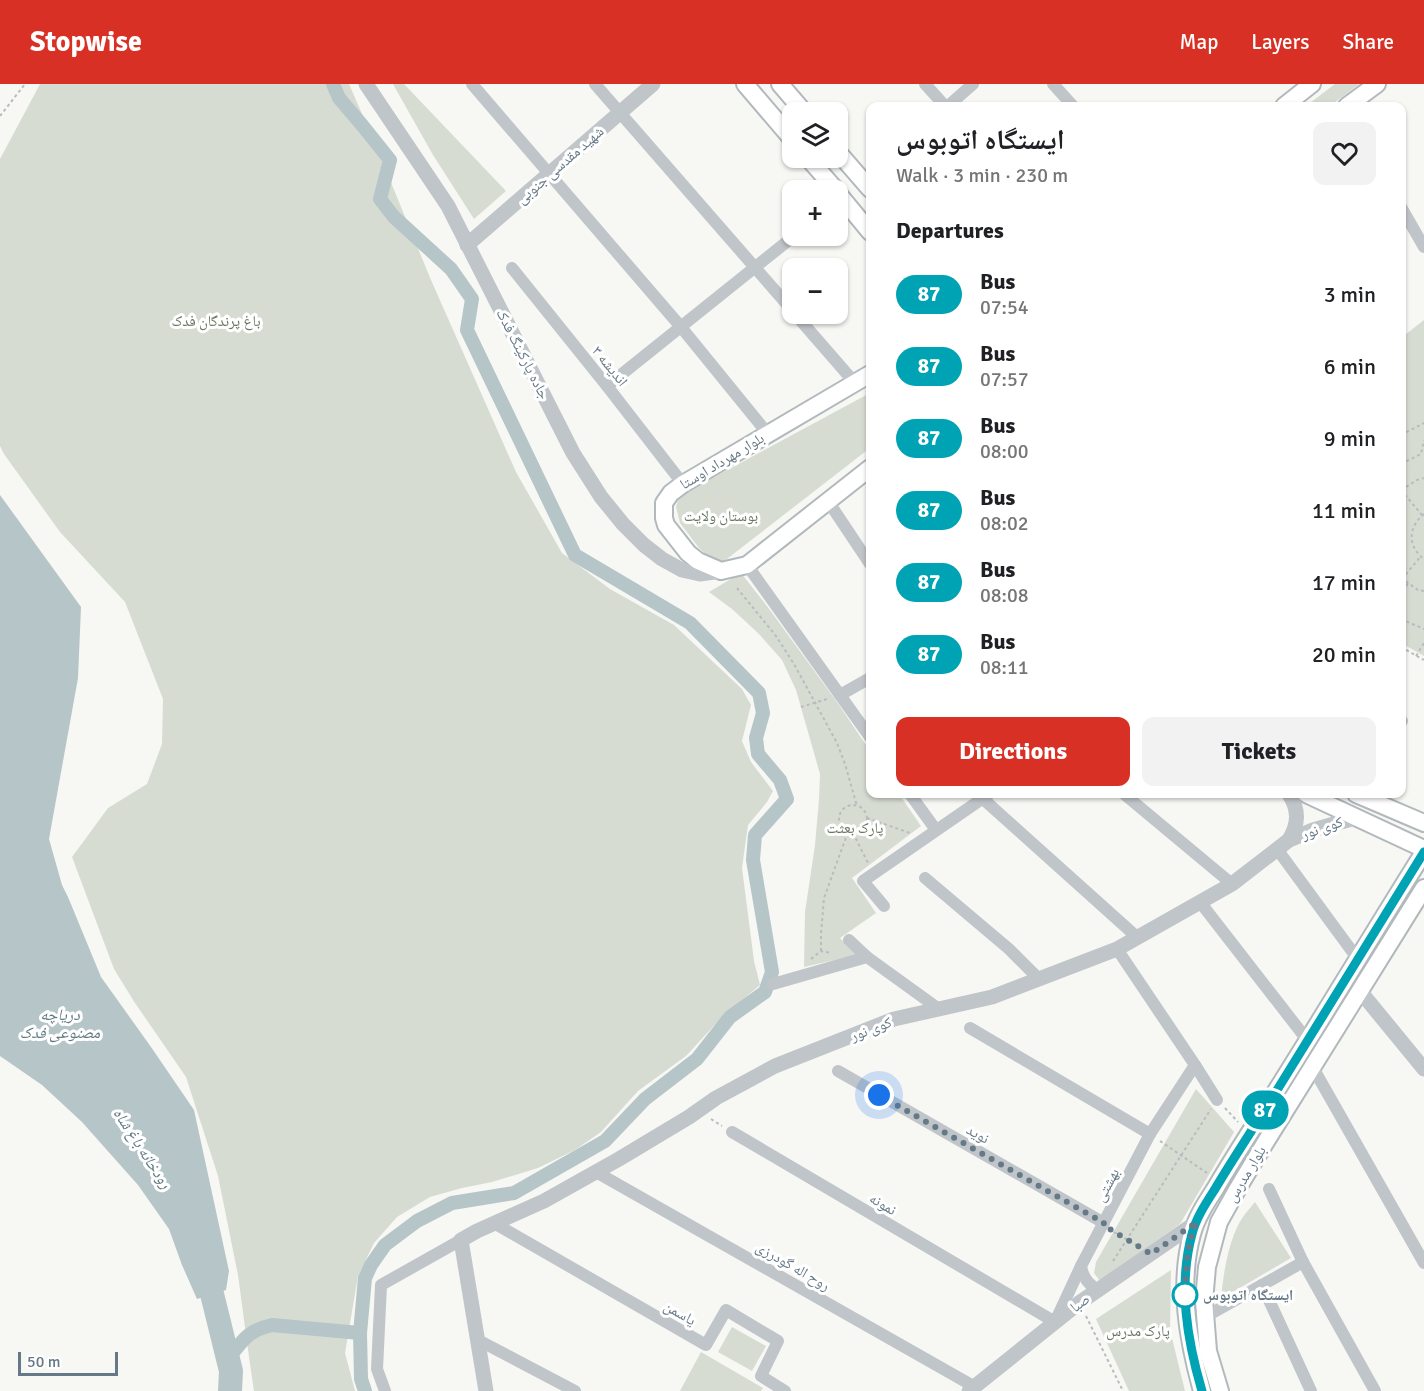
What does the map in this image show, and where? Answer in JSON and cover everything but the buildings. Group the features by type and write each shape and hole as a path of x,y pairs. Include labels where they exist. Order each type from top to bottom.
{"main road":[{"path":"745,84 782,127"},
{"path":"780,84 795,102"},
{"path":"1289,102 1312,84"},
{"path":"1352,102 1377,84"},
{"path":"848,162 866,181"},
{"path":"816,168 826,180"},
{"path":"848,207 866,227"},
{"name":"بلوار مهرداد اوستا","path":"721,571 698,561 680,544 666,525 664,502 682,484 866,376"},
{"path":"721,571 747,565 866,471"},
{"path":"1314,798 1424,850"},
{"path":"1365,798 1424,823"},
{"name":"بلوار مدرس","path":"1202,1391 1187,1328 1185,1299 1189,1245 1193,1230 1220,1181 1424,850"},
{"name":"بلوار مدرس","path":"1220,1391 1208,1351 1204,1286 1219,1222 1312,1066 1421,901"},
{"path":"1249,1134 1265,1143"}],"street":[{"name":"جاده پارکینگ فدک","path":"366,84 448,206 573,453 601,497 644,546 662,559 682,570 700,574 721,571"},
{"path":"472,84 681,327 768,434"},
{"path":"595,84 782,299"},
{"name":"شهید مقدسی جنوبی","path":"467,245 653,84"},
{"path":"925,84 942,102"},
{"path":"951,102 973,84"},
{"path":"1053,84 1069,102"},
{"path":"1406,216 1424,247"},
{"path":"607,386 782,245"},
{"name":"اندیشه ۳","path":"512,268 682,484"},
{"path":"803,324 855,383"},
{"path":"828,501 866,558"},
{"path":"747,565 866,731"},
{"path":"840,695 866,680"},
{"path":"913,798 936,830"},
{"path":"884,906 868,877 983,798"},
{"path":"988,798 1138,938"},
{"path":"1129,798 1232,884"},
{"name":"کوی نور","path":"461,1240 544,1201 596,1172 716,1098 775,1066 894,1019 992,997 1117,949 1138,938 1232,884 1283,844 1295,830 1298,818 1291,798"},
{"name":"کوی نور","path":"1283,844 1313,830 1355,818"},
{"path":"1283,844 1358,958"},
{"path":"925,878 1009,949 1039,979"},
{"path":"1200,903 1308,1041"},
{"path":"849,940 867,957 939,1009"},
{"path":"1117,949 1217,1100"},
{"path":"773,984 867,957"},
{"path":"1360,991 1424,1069"},
{"path":"970,1028 1150,1134"},
{"name":"بهشتی","path":"1054,1322 1150,1134 1194,1065"},
{"path":"1312,1066 1424,1263"},
{"name":"نوید","path":"838,1071 1103,1224"},
{"name":"نمونه","path":"732,1132 1054,1322"},
{"name":"روح اله گودرزی","path":"596,1172 972,1389"},
{"path":"1269,1189 1303,1262 1375,1391"},
{"name":"صبا","path":"972,1389 1079,1303 1197,1222"},
{"name":"یاسمن","path":"494,1223 706,1345 726,1310 778,1341 761,1376 784,1391"},
{"path":"385,1391 377,1369 381,1286 461,1240 486,1391"},
{"path":"1205,1317 1303,1262"},
{"path":"1081,1266 1083,1275 1089,1284 1097,1290"},
{"path":"1262,1285 1311,1391"},
{"path":"478,1340 575,1391"}],"path":[{"path":"0,116 25,84"},
{"path":"1406,432 1424,423"},
{"path":"1406,462 1423,455 1424,440"},
{"path":"1406,487 1424,478"},
{"path":"1406,496 1423,515 1416,520 1411,538 1413,547 1424,559"},
{"path":"1406,573 1420,556"},
{"path":"1406,587 1408,583 1424,591"},
{"path":"737,588 776,636 794,664 837,743 857,806"},
{"path":"1406,622 1424,629"},
{"path":"1416,656 1424,643"},
{"path":"1406,650 1424,660"},
{"path":"801,707 840,695"},
{"path":"857,806 866,813 865,827 852,833 848,832 841,827 840,814 845,807 857,806"},
{"path":"867,818 925,838"},
{"path":"821,951 824,898 848,832"},
{"path":"852,833 868,877"},
{"path":"1111,1281 1110,1267 1217,1100 1249,1134"},
{"path":"697,1111 732,1132"},
{"path":"1150,1134 1220,1181"},
{"path":"1103,1224 1151,1254"},
{"path":"1079,1303 1123,1391"}],"green space":[{"name":"باغ پرندگان فدک","path":"40,84 349,84 431,280 516,472 562,553 610,589 674,625 742,689 751,705 742,741 751,762 773,791 748,825 742,868 754,961 760,985 722,1017 686,1056 638,1091 601,1132 575,1150 538,1168 430,1197 397,1217 374,1243 358,1276 345,1353 355,1391 254,1391 238,1275 218,1176 186,1077 114,969 72,857 108,808 147,784 162,744 163,699 125,602 60,532 0,446 0,159"},
{"path":"393,84 404,84 506,191 474,219 433,155"},
{"path":"1335,84 1359,84 1335,102 1311,102"},
{"path":"1424,320 1424,656 1406,646 1406,334"},
{"name":"بوستان ولایت","path":"866,395 866,451 723,562 709,557 699,548 680,523 676,507 679,496"},
{"name":"پارک بعثت","path":"741,573 837,702 866,745 866,798 902,798 921,826 852,878 876,913 840,938 857,955 804,967 805,912 815,845 820,774 796,690 782,660 759,634 709,592"},
{"path":"1196,1089 1234,1132 1180,1224 1100,1281 1094,1273 1096,1262"},
{"path":"1255,1202 1291,1258 1221,1299 1230,1245 1238,1225"},
{"name":"پارک مدرس","path":"1171,1270 1170,1330 1185,1391 1129,1391 1096,1319"},
{"path":"732,1327 766,1346 752,1371 718,1352"},
{"path":"701,1352 763,1388 761,1391 680,1391"}],"water":[{"name":"دریاچه مصنوعی فدک","path":"0,495 81,607 78,678 49,839 62,885 101,977 194,1110 229,1271 226,1290 197,1299 169,1229 138,1185 82,1122 42,1085 0,1056"}],"waterway":[{"path":"333,84 339,98 390,160 380,199 394,217 451,269 472,299 467,330 575,555 690,623 759,693 763,713 756,738 758,754 780,780 787,799 755,835 753,860 772,972 765,992 730,1017 697,1059 645,1099 605,1141 514,1193 452,1203 417,1221 385,1245 365,1278 360,1333 361,1379 365,1391"},
{"name":"رودخانه باغ شاه","path":"202,1265 212,1294 231,1371 230,1391"},
{"path":"228,1359 251,1333 272,1325 360,1333"}],"bus line":[{"name":"87","path":"1202,1391 1189,1341 1185,1299 1189,1245 1193,1230 1223,1176 1424,852"}],"place":[{"name":"ایستگاه اتوبوس","path":"1185,1295"}],"route":[{"path":"879,1095 1104,1223 1103,1225 1151,1254 1197,1222 1189,1245 1185,1299 1185,1295"}]}
